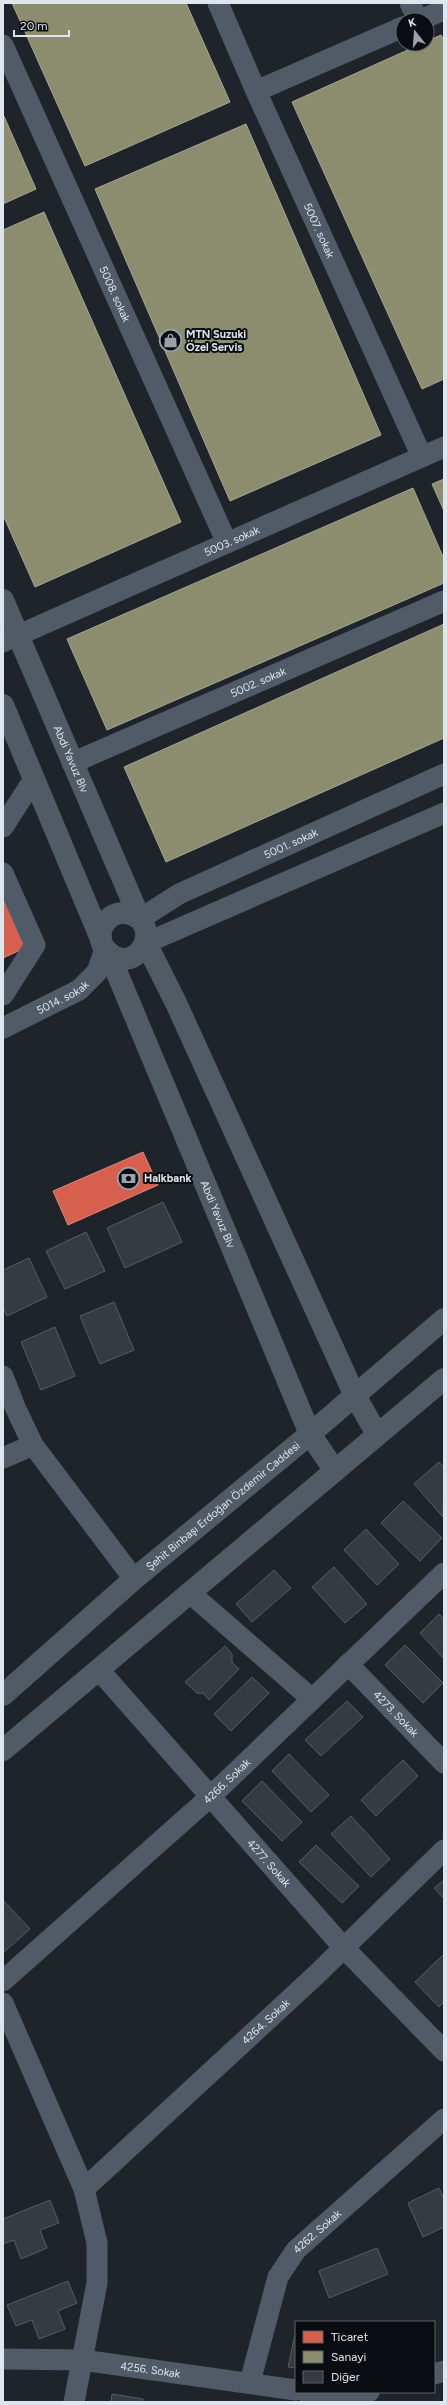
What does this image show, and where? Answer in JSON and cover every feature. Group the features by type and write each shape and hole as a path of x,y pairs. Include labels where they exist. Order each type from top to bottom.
{"main road":[{"name":"Abdi Yavuz Blv","path":"3,600 11,638 72,763 140,919 146,927 146,943 176,1003 354,1394 377,1434"},
{"name":"Abdi Yavuz Blv","path":"3,705 310,1434 335,1471"},
{"path":"140,919 129,912 116,913 106,920 102,926 105,947 121,958 127,958 139,953 146,943"},
{"name":"Şehit Binbaşı Erdoğan Özdemir Caddesi","path":"3,1696 134,1579 310,1434 354,1394 444,1319"},
{"path":"3,1750 444,1379"}],"street":[{"name":"5007. sokak","path":"218,3 256,91 422,457"},
{"path":"410,3 415,12"},
{"path":"256,91 395,30"},
{"name":"5008. sokak","path":"3,45 227,543"},
{"name":"5003. sokak","path":"11,638 444,447"},
{"name":"5002. sokak","path":"72,763 444,601"},
{"name":"5001. sokak","path":"140,919 179,894 444,774"},
{"path":"3,827 34,779"},
{"path":"146,943 444,814"},
{"path":"3,873 35,945 3,995"},
{"name":"5014. sokak","path":"3,1028 79,990 97,972 105,947"},
{"path":"3,1376 9,1409 33,1445 134,1579"},
{"path":"3,1458 33,1445"},
{"name":"4266. Sokak","path":"3,1981 210,1797 444,1573"},
{"path":"190,1593 312,1699"},
{"name":"4273. Sokak","path":"348,1664 444,1763"},
{"name":"4277. Sokak","path":"99,1670 344,1948 444,2051"},
{"name":"4264. Sokak","path":"84,2189 344,1948 444,1850"},
{"path":"3,2003 84,2189 97,2243 97,2283 74,2402"},
{"name":"4262. Sokak","path":"250,2382 278,2277 296,2250 444,2119"},
{"name":"4256. Sokak","path":"3,2359 82,2360 250,2382 295,2390"},
{"path":"311,2393 346,2400 366,2393"}],"building: Ticaret":[{"path":"3,898 25,948 3,958"},
{"path":"143,1152 158,1185 68,1225 53,1191"}],"building: Sanayi":[{"path":"12,3 186,3 230,102 85,166"},
{"path":"441,35 444,40 444,379 422,389 292,102 403,52 435,52 435,38"},
{"path":"3,114 36,189 3,204"},
{"path":"246,124 381,435 230,501 95,189"},
{"path":"44,212 181,522 35,587 3,515 3,230"},
{"path":"444,479 444,511 432,484"},
{"path":"413,488 444,559 444,583 107,730 67,639"},
{"path":"444,624 444,738 166,862 124,767"}],"building: Diğer":[{"path":"163,1202 182,1242 125,1268 107,1228"},
{"path":"86,1232 105,1271 65,1289 46,1251"},
{"path":"29,1258 47,1297 7,1316 3,1307 3,1270"},
{"path":"114,1302 134,1350 100,1364 80,1316"},
{"path":"55,1327 75,1376 41,1390 21,1342"},
{"path":"439,1462 444,1468 443,1517 414,1484"},
{"path":"403,1501 442,1538 420,1561 381,1523"},
{"path":"366,1529 399,1564 377,1585 344,1550"},
{"path":"334,1567 367,1604 345,1623 312,1587"},
{"path":"274,1570 291,1588 252,1622 236,1604"},
{"path":"439,1614 444,1619 444,1659 420,1633"},
{"path":"405,1645 443,1683 423,1703 385,1665"},
{"path":"225,1646 232,1654 232,1662 239,1669 209,1700 203,1693 197,1693 185,1682"},
{"path":"252,1677 269,1693 231,1731 214,1714"},
{"path":"347,1701 363,1717 321,1756 305,1740"},
{"path":"289,1754 329,1795 311,1812 272,1771"},
{"path":"403,1760 418,1776 376,1816 361,1800"},
{"path":"262,1781 302,1822 282,1841 242,1801"},
{"path":"351,1816 390,1859 371,1877 331,1834"},
{"path":"316,1845 359,1886 342,1903 299,1862"},
{"path":"444,1880 444,1899 434,1888"},
{"path":"3,1900 30,1929 3,1953"},
{"path":"444,1954 444,2002 439,2007 415,1982"},
{"path":"439,2188 444,2199 444,2227 423,2237 408,2203"},
{"path":"50,2200 59,2223 40,2230 47,2248 21,2259 14,2240 3,2244 3,2219"},
{"path":"377,2248 388,2274 329,2298 319,2271"},
{"path":"68,2281 77,2303 58,2311 65,2329 39,2339 32,2320 16,2326 7,2305"},
{"path":"295,2335 295,2368 288,2367"},
{"path":"112,2394 143,2399 143,2402 111,2402"}],"place":[{"name":"MTN Suzuki Özel Servis","path":"170,340"},
{"name":"Halkbank","path":"128,1178"}]}
